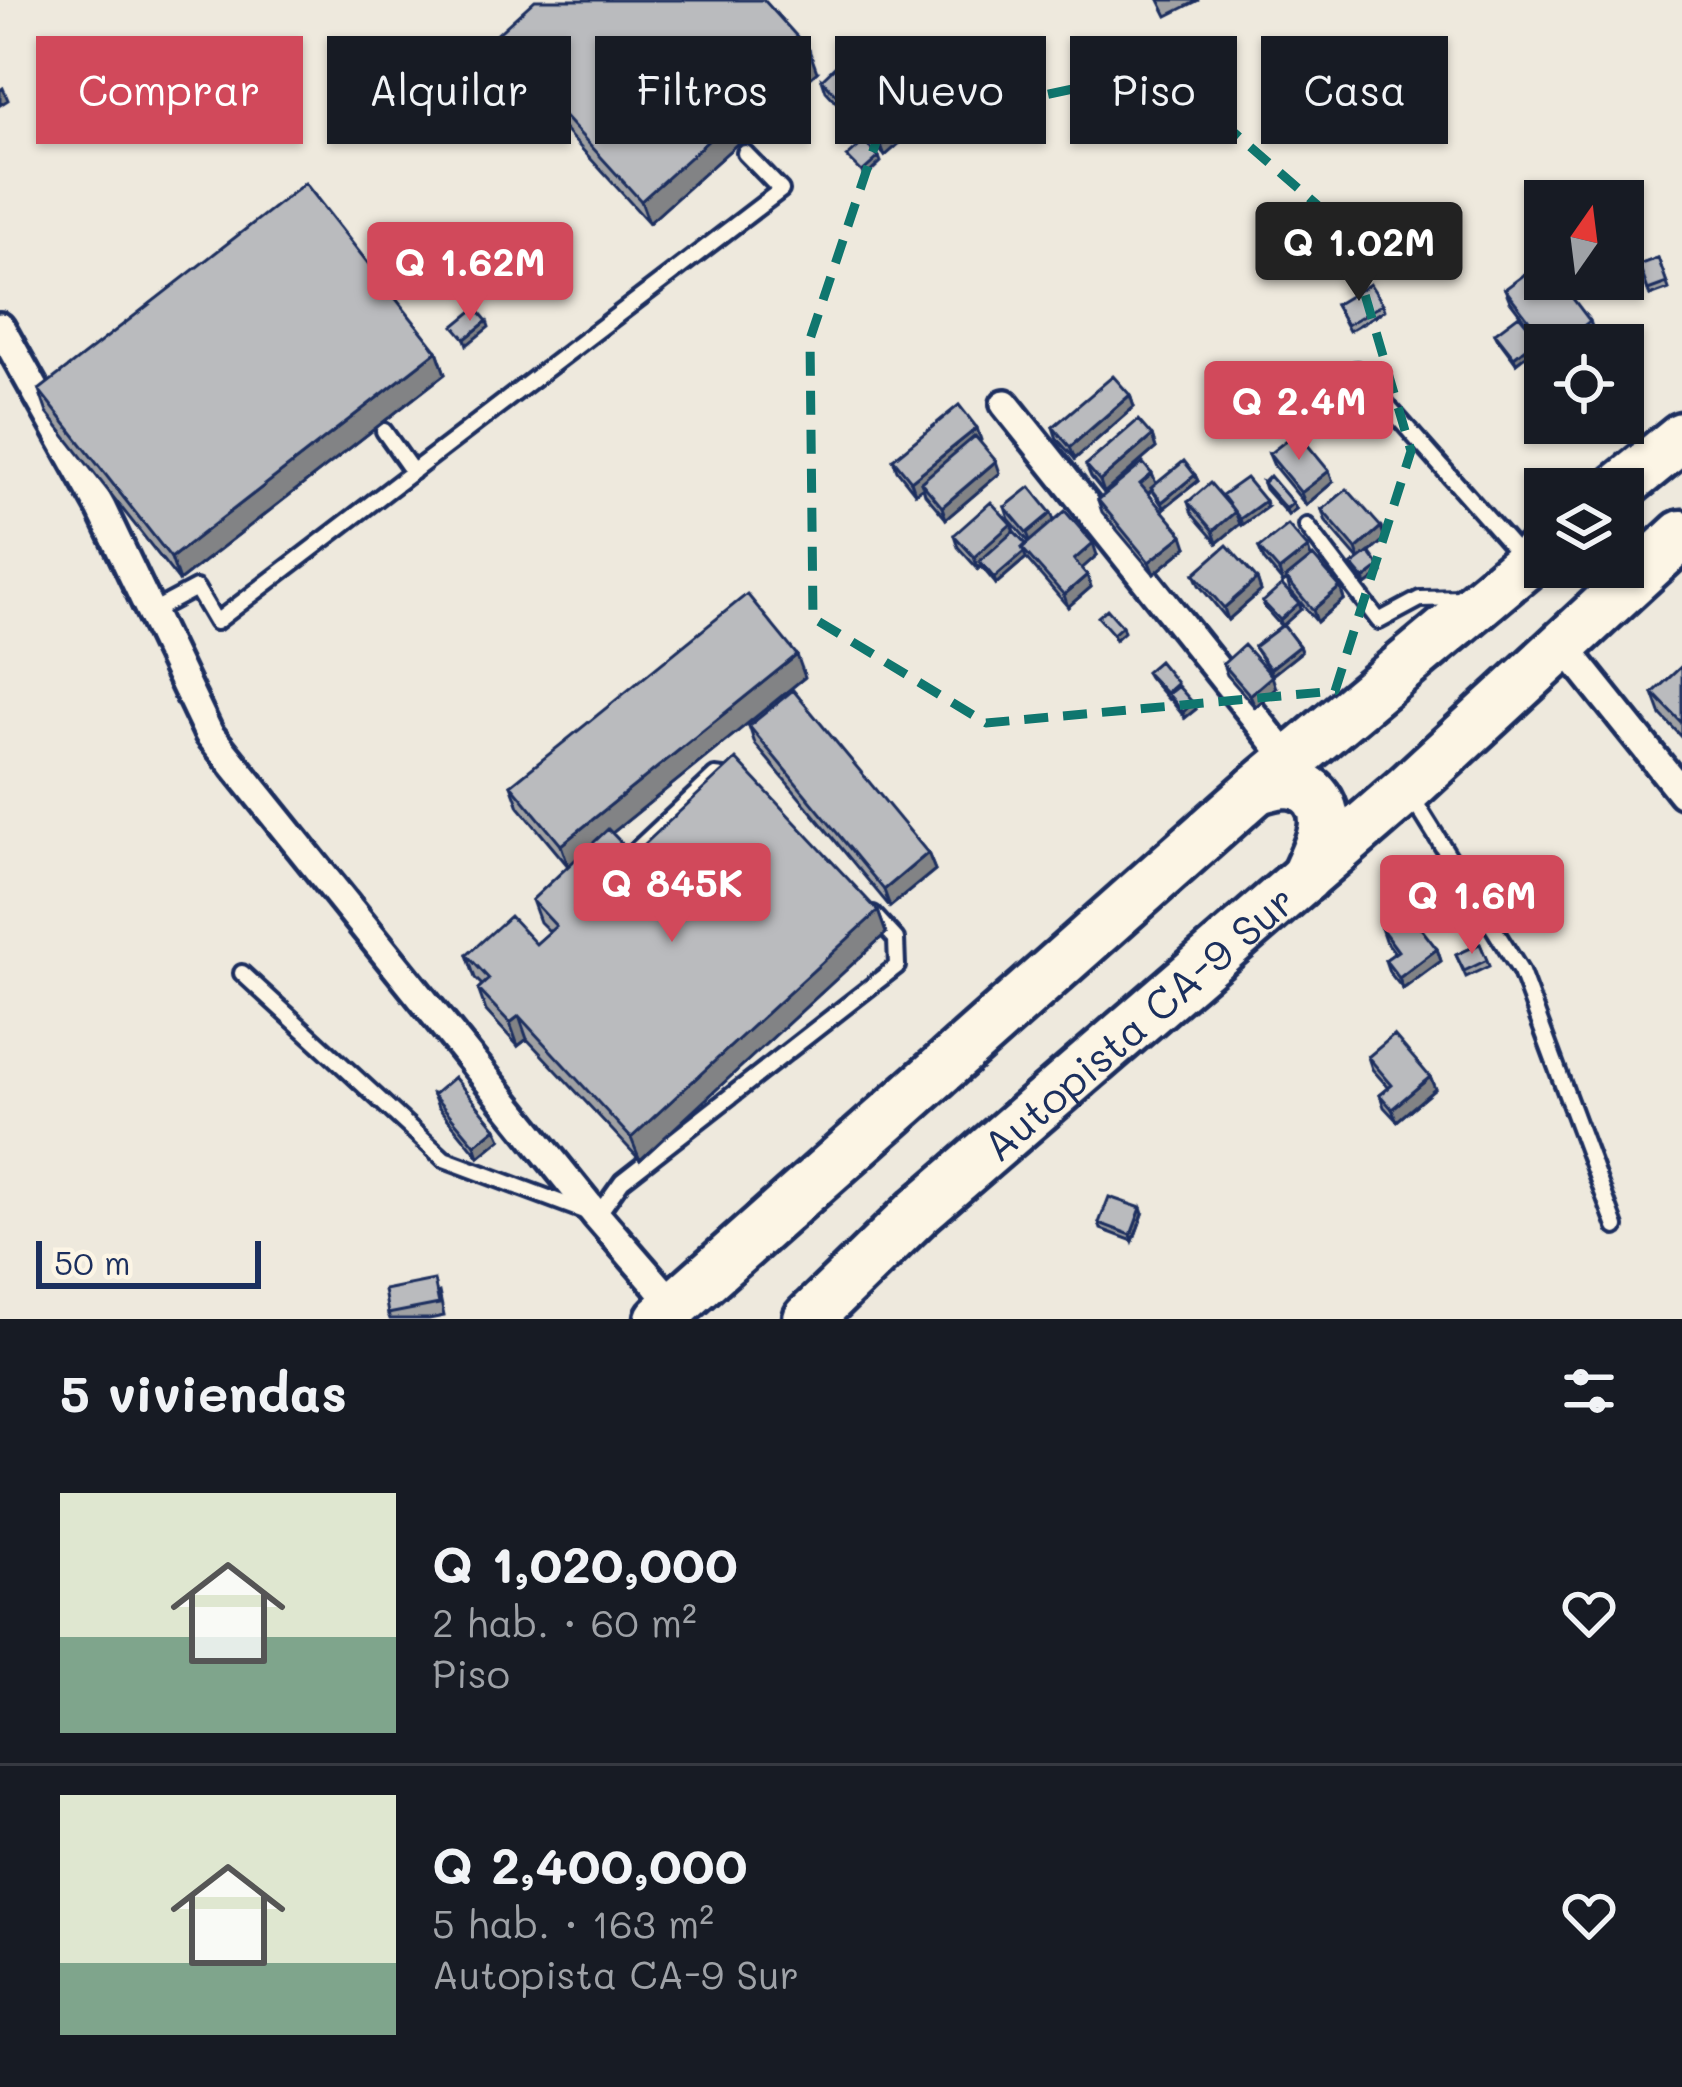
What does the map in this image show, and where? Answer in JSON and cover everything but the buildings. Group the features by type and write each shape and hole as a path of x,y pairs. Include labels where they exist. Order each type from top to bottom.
{"highway":[{"path":"1644,468 1682,437"},
{"name":"Autopista CA-9 Sur","path":"808,1319 919,1211 1407,789 1682,535"},
{"path":"682,1315 704,1299 729,1257 1274,775 1524,565"},
{"path":"1274,775 1311,792 1321,803 1323,835 1305,878"}],"street":[{"path":"0,328 101,508 209,734 682,1315"},
{"path":"1005,404 1274,775"},
{"path":"1564,646 1682,793"}],"lane":[{"path":"149,613 196,588 216,622 781,190 746,154"},
{"path":"1356,370 1524,543"},
{"path":"384,431 413,472"},
{"path":"1307,526 1379,621 1420,599 1485,598"},
{"path":"634,852 715,776 752,780"},
{"path":"1407,789 1521,972 1616,1227"},
{"path":"242,973 443,1159 597,1216 622,1181 897,966 896,939 864,904"}],"highlighted area":[{"path":"1162,70 1346,230 1411,451 1335,691 986,723 813,618 810,339 880,130"}]}
